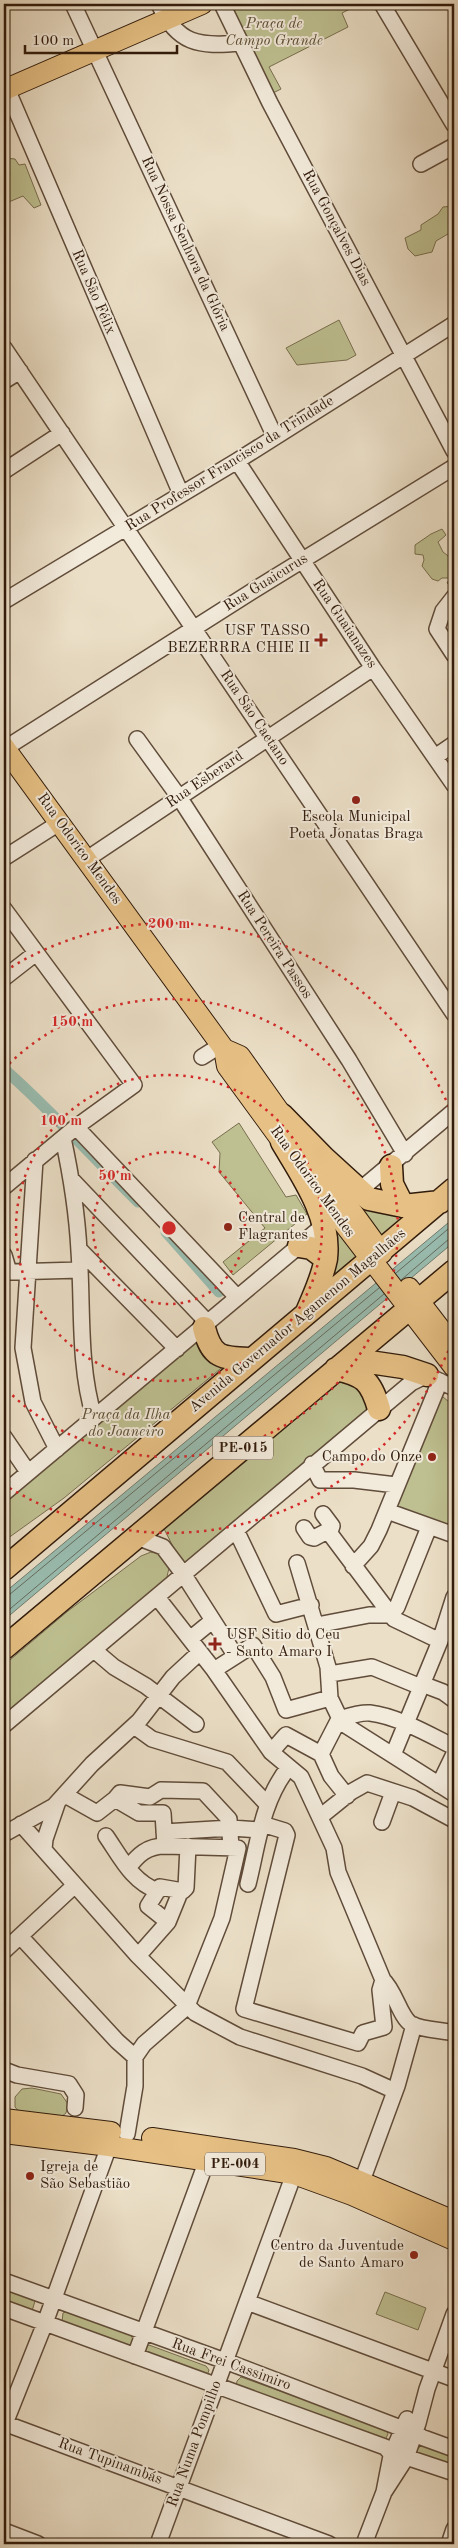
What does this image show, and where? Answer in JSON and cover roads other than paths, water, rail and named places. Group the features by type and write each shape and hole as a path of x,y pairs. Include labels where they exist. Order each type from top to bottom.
{"highway":[{"path":"282,1115 352,1197 403,1206 447,1196"},
{"path":"282,1142 313,1198 324,1224 327,1243 322,1275 306,1314"},
{"path":"398,1160 392,1184 403,1206"},
{"name":"Avenida Governador Agamenon Magalhães","path":"7,1564 306,1314 380,1261 447,1196"},
{"path":"299,1246 311,1248 326,1259"},
{"name":"PE-015","path":"6,1641 138,1537 342,1364 409,1299 454,1271"},
{"path":"206,1325 211,1350 225,1358 252,1359"},
{"path":"342,1364 403,1367 433,1378"},
{"path":"342,1364 350,1372 369,1383 379,1409"}],"main road":[{"path":"5,90 94,50 163,12 202,4"},
{"name":"Rua Odorico Mendes","path":"4,748 87,859 222,1047 227,1066 282,1142 380,1261"},
{"name":"Rua Odorico Mendes","path":"222,1047 240,1056 282,1115"},
{"name":"Rua Odorico Mendes","path":"352,1197 380,1261"},
{"path":"380,1261 409,1299 454,1367"},
{"path":"409,1299 454,1347"},
{"name":"PE-004","path":"4,2121 127,2134 294,2159 362,2181 454,2221"},
{"name":"PE-004","path":"4,2121 109,2146 294,2174 352,2195 454,2240"}],"street":[{"name":"Rua Nossa Senhora da Glória","path":"73,4 276,437"},
{"name":"Rua Gonçalves Dias","path":"222,4 240,43 403,357 454,451"},
{"path":"382,4 454,125"},
{"path":"163,12 178,33 198,44 211,46 240,43"},
{"name":"Rua São Félix","path":"5,90 181,494"},
{"path":"421,164 454,146"},
{"name":"Rua Professor Francisco da Trindade","path":"4,602 276,437 454,324"},
{"name":"Rua São Caetano","path":"4,348 454,1014"},
{"path":"4,381 20,372"},
{"path":"4,471 62,433"},
{"name":"Rua Guaianazes","path":"237,461 373,668 454,786"},
{"name":"Rua Guaicurus","path":"4,748 302,560 454,467"},
{"path":"448,642 443,610 454,597"},
{"name":"Rua Esberard","path":"87,859 373,668"},
{"name":"Rua Pereira Passos","path":"137,739 179,798 349,1060 398,1160"},
{"path":"435,757 454,744"},
{"path":"4,858 59,823"},
{"path":"4,909 134,1084 70,1132 4,1187"},
{"path":"4,978 36,953"},
{"path":"202,1057 222,1047"},
{"path":"352,1197 454,1112"},
{"path":"70,1132 72,1180 79,1249 85,1380 94,1417"},
{"path":"70,1132 237,1296"},
{"path":"35,1160 23,1327 27,1374 33,1402 57,1449"},
{"path":"72,1180 206,1325"},
{"path":"4,1493 324,1224"},
{"path":"79,1249 177,1349"},
{"path":"4,1255 6,1268 9,1272 80,1270"},
{"path":"354,1566 371,1546 376,1523 387,1511 433,1378"},
{"path":"4,1725 184,1575 312,1464 411,1383 433,1378 454,1388"},
{"path":"4,1437 28,1472"},
{"path":"312,1464 320,1480 369,1481 396,1485"},
{"path":"387,1511 454,1535"},
{"path":"304,1528 310,1537 314,1538 328,1531 332,1527 323,1514"},
{"path":"316,1625 365,1616 390,1615 397,1607 428,1527"},
{"path":"236,1530 261,1578 276,1614 311,1605"},
{"path":"328,1531 397,1622 440,1641"},
{"path":"138,1537 163,1547 184,1575 235,1655"},
{"path":"297,1563 330,1674 330,1698 340,1719 346,1727 446,1789"},
{"path":"157,1597 214,1670 271,1752 301,1777 334,1848 338,1872 383,1980 393,1992 408,2020 414,2025 453,2030"},
{"path":"393,1755 407,1725 453,1604"},
{"path":"190,1639 212,1621"},
{"path":"214,1670 253,1645 267,1667 287,1710 330,1698"},
{"path":"94,1650 114,1667 160,1696 196,1724"},
{"path":"4,1834 44,1814 61,1799 92,1764 134,1726 173,1678 200,1652"},
{"path":"330,1674 372,1667 421,1686 443,1692 454,1700"},
{"path":"340,1719 370,1713 407,1725 454,1747"},
{"path":"321,1754 340,1719"},
{"path":"134,1726 152,1739 227,1762 267,1804"},
{"path":"271,1752 286,1735 321,1754 331,1776 347,1796"},
{"path":"433,1808 446,1789 454,1754"},
{"path":"248,1884 267,1804 275,1786 290,1767"},
{"path":"320,1817 367,1782 433,1808 454,1820"},
{"path":"61,1799 97,1813 120,1793 150,1797 161,1790 200,1790 206,1793 228,1817 231,1828 231,1847"},
{"path":"382,1822 393,1792"},
{"path":"44,1849 45,1839 61,1799"},
{"path":"115,1799 139,1813 163,1812 165,1839"},
{"path":"21,1824 138,1956 187,2006 224,2030 362,2076 395,2091"},
{"path":"128,1868 142,1852 165,1839 231,1828 262,1828 287,1834 244,2008 357,2043 362,2033 383,2027 380,1990 383,1980"},
{"path":"106,1836 128,1868 144,1884 158,1891"},
{"path":"127,2134 135,2086 135,2057 144,2044 187,2006 218,1930 232,1880 238,1849 231,1847 188,1846 165,1839"},
{"path":"138,1956 168,1922 183,1890 188,1875 188,1846"},
{"path":"232,1880 272,1892"},
{"path":"4,1951 75,1885"},
{"path":"168,1922 149,1908 162,1886 183,1890"},
{"path":"20,1936 117,2041 135,2057"},
{"path":"259,2043 267,2016"},
{"path":"362,2181 395,2091 414,2025"},
{"path":"4,2070 17,2075 70,2084 76,2095 75,2108"},
{"path":"4,2424 53,2300 109,2146"},
{"path":"135,2356 207,2160"},
{"name":"Rua Numa Pompilho","path":"158,2544 294,2174"},
{"name":"Rua Frei Cassimiro","path":"4,2282 225,2361 393,2425 409,2428 421,2437 454,2449"},
{"path":"247,2302 454,2379"},
{"name":"Rua Frei Cassimiro","path":"4,2308 385,2447 399,2457 454,2473"},
{"path":"364,2544 409,2428 427,2389 454,2314"},
{"name":"Rua Tupinambás","path":"4,2424 180,2487 329,2544"},
{"path":"449,2544 454,2529"},
{"path":"4,2531 38,2544"}],"water":[{"path":"454,1218 454,1242 4,1620 4,1593"}],"waterway":[{"path":"4,1069 55,1117 138,1202"},
{"path":"166,1232 219,1292"}],"place":[{"name":"USF TASSO BEZERRRA CHIE II","path":"321,640"},
{"name":"Escola Municipal Poeta Jonatas Braga","path":"356,800"},
{"name":"Central de Flagrantes","path":"228,1227"},
{"name":"Campo do Onze","path":"432,1457"},
{"name":"USF Sitio do Ceu - Santo Amaro I","path":"215,1644"},
{"name":"Igreja de São Sebastião","path":"30,2176"},
{"name":"Centro da Juventude de Santo Amaro","path":"414,2255"}],"park label":[{"name":"Praça de Campo Grande","path":"274,32"},
{"name":"Praça da Ilha do Joaneiro","path":"126,1424"}]}
